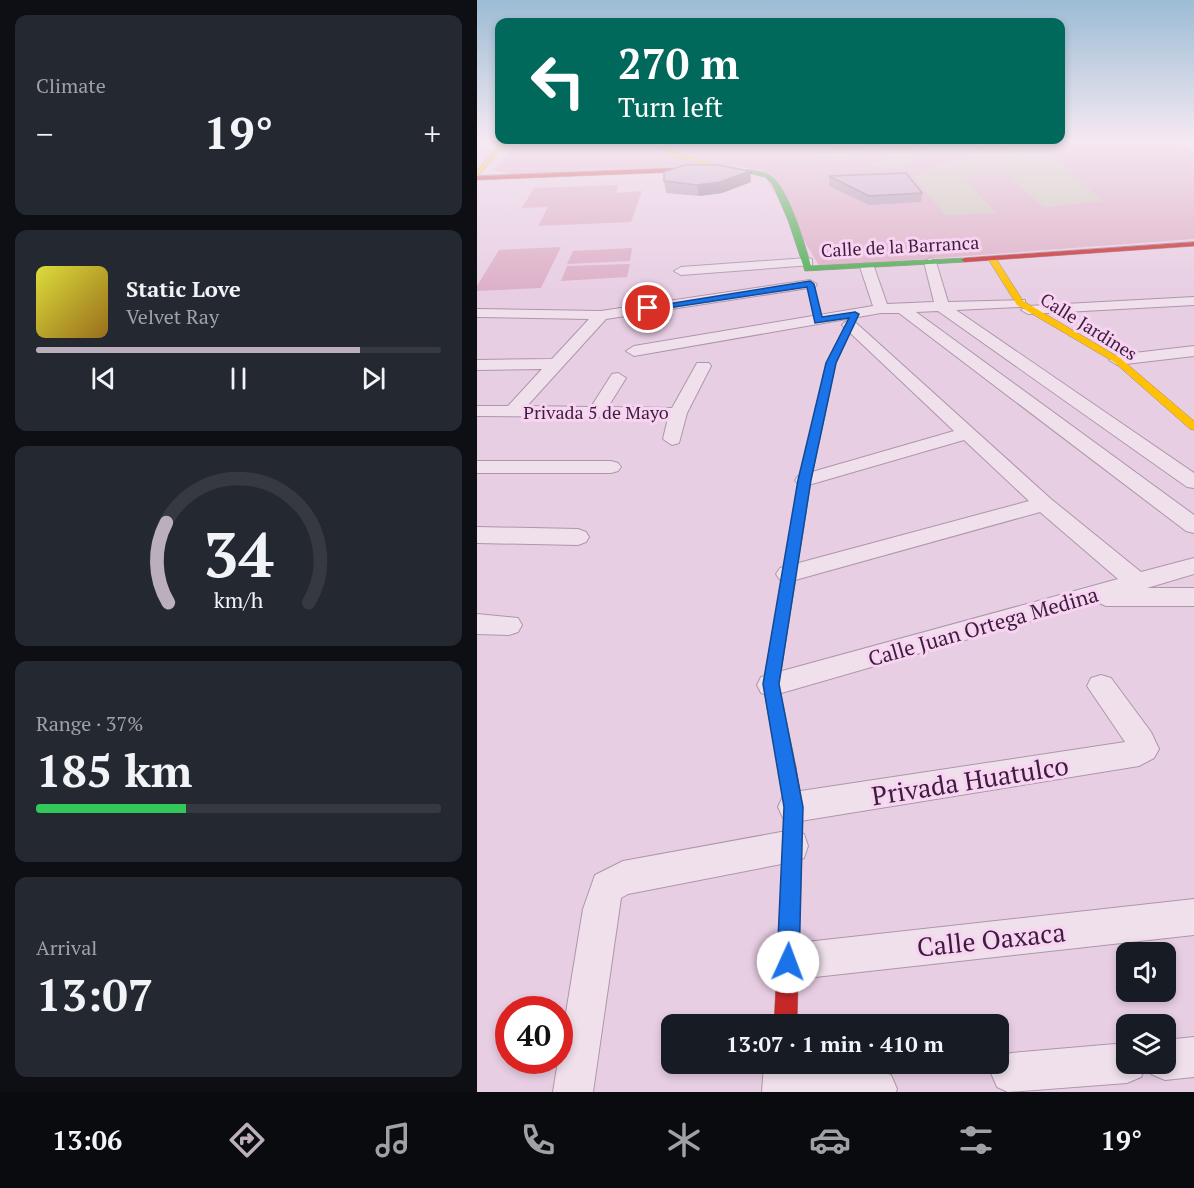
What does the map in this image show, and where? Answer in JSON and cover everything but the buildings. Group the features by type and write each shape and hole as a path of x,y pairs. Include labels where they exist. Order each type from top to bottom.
{"main road":[{"name":"Calle de la Barranca","path":"778,191 784,202 808,272 930,262 992,260"},
{"path":"992,260 1194,244"},
{"name":"Calle Jardines","path":"992,260 1024,307 1116,360 1193,426"},
{"path":"785,1014 794,807 771,684 805,480 831,363 852,320"}],"street":[{"path":"930,262 942,307 1194,482"},
{"path":"867,267 881,309"},
{"path":"681,271 808,272"},
{"path":"477,313 601,315 808,272"},
{"path":"808,272 819,321"},
{"path":"634,351 819,321 852,320 881,309 1194,301"},
{"path":"902,308 1194,526"},
{"path":"513,411 601,315"},
{"path":"852,320 966,434 1044,504 1137,582"},
{"path":"1116,360 1194,351"},
{"path":"477,365 556,364"},
{"name":"Privada 5 de Mayo","path":"672,439 678,413 703,366"},
{"path":"596,412 618,378"},
{"name":"Privada 5 de Mayo","path":"477,411 678,413"},
{"path":"805,480 966,434"},
{"path":"477,468 611,467"},
{"path":"788,574 1044,504"},
{"path":"477,535 578,537"},
{"name":"Calle Juan Ortega Medina","path":"771,684 1194,566"},
{"path":"1087,597 1194,597"},
{"path":"477,624 509,625"},
{"name":"Privada Huatulco","path":"794,807 1132,755 1144,749 1137,733 1101,686"},
{"path":"573,1092 600,909 607,886 623,878 792,846"},
{"name":"Calle Oaxaca","path":"788,962 1194,917"},
{"path":"1176,1059 1194,1057"},
{"path":"1011,1073 1116,1064"},
{"path":"783,1080 877,1089"}],"shaded area":[{"path":"532,191 617,191 616,193 642,191 631,222 538,226 548,207 522,208"},
{"path":"774,191 1194,191 1194,239 820,267"},
{"path":"925,191 976,191 996,213 945,215"},
{"path":"1025,191 1091,191 1102,201 1044,207"},
{"path":"561,247 541,288 477,291 477,286 499,250"},
{"path":"632,248 630,261 567,264 573,251"},
{"path":"630,264 627,277 561,281 567,266"}],"traffic: fast":[{"path":"779,191 792,220 808,269 965,260"},
{"path":"787,767 771,685 805,480 831,363 855,314"}],"traffic: slow":[{"path":"992,259 1020,303 1117,360 1194,427"}],"traffic: jam":[{"path":"965,260 1194,244"},
{"path":"785,1014 794,807 787,767"}],"route":[{"path":"648,308 810,284 819,321 855,314 831,363 805,480 771,684 794,807 788,962"}]}
